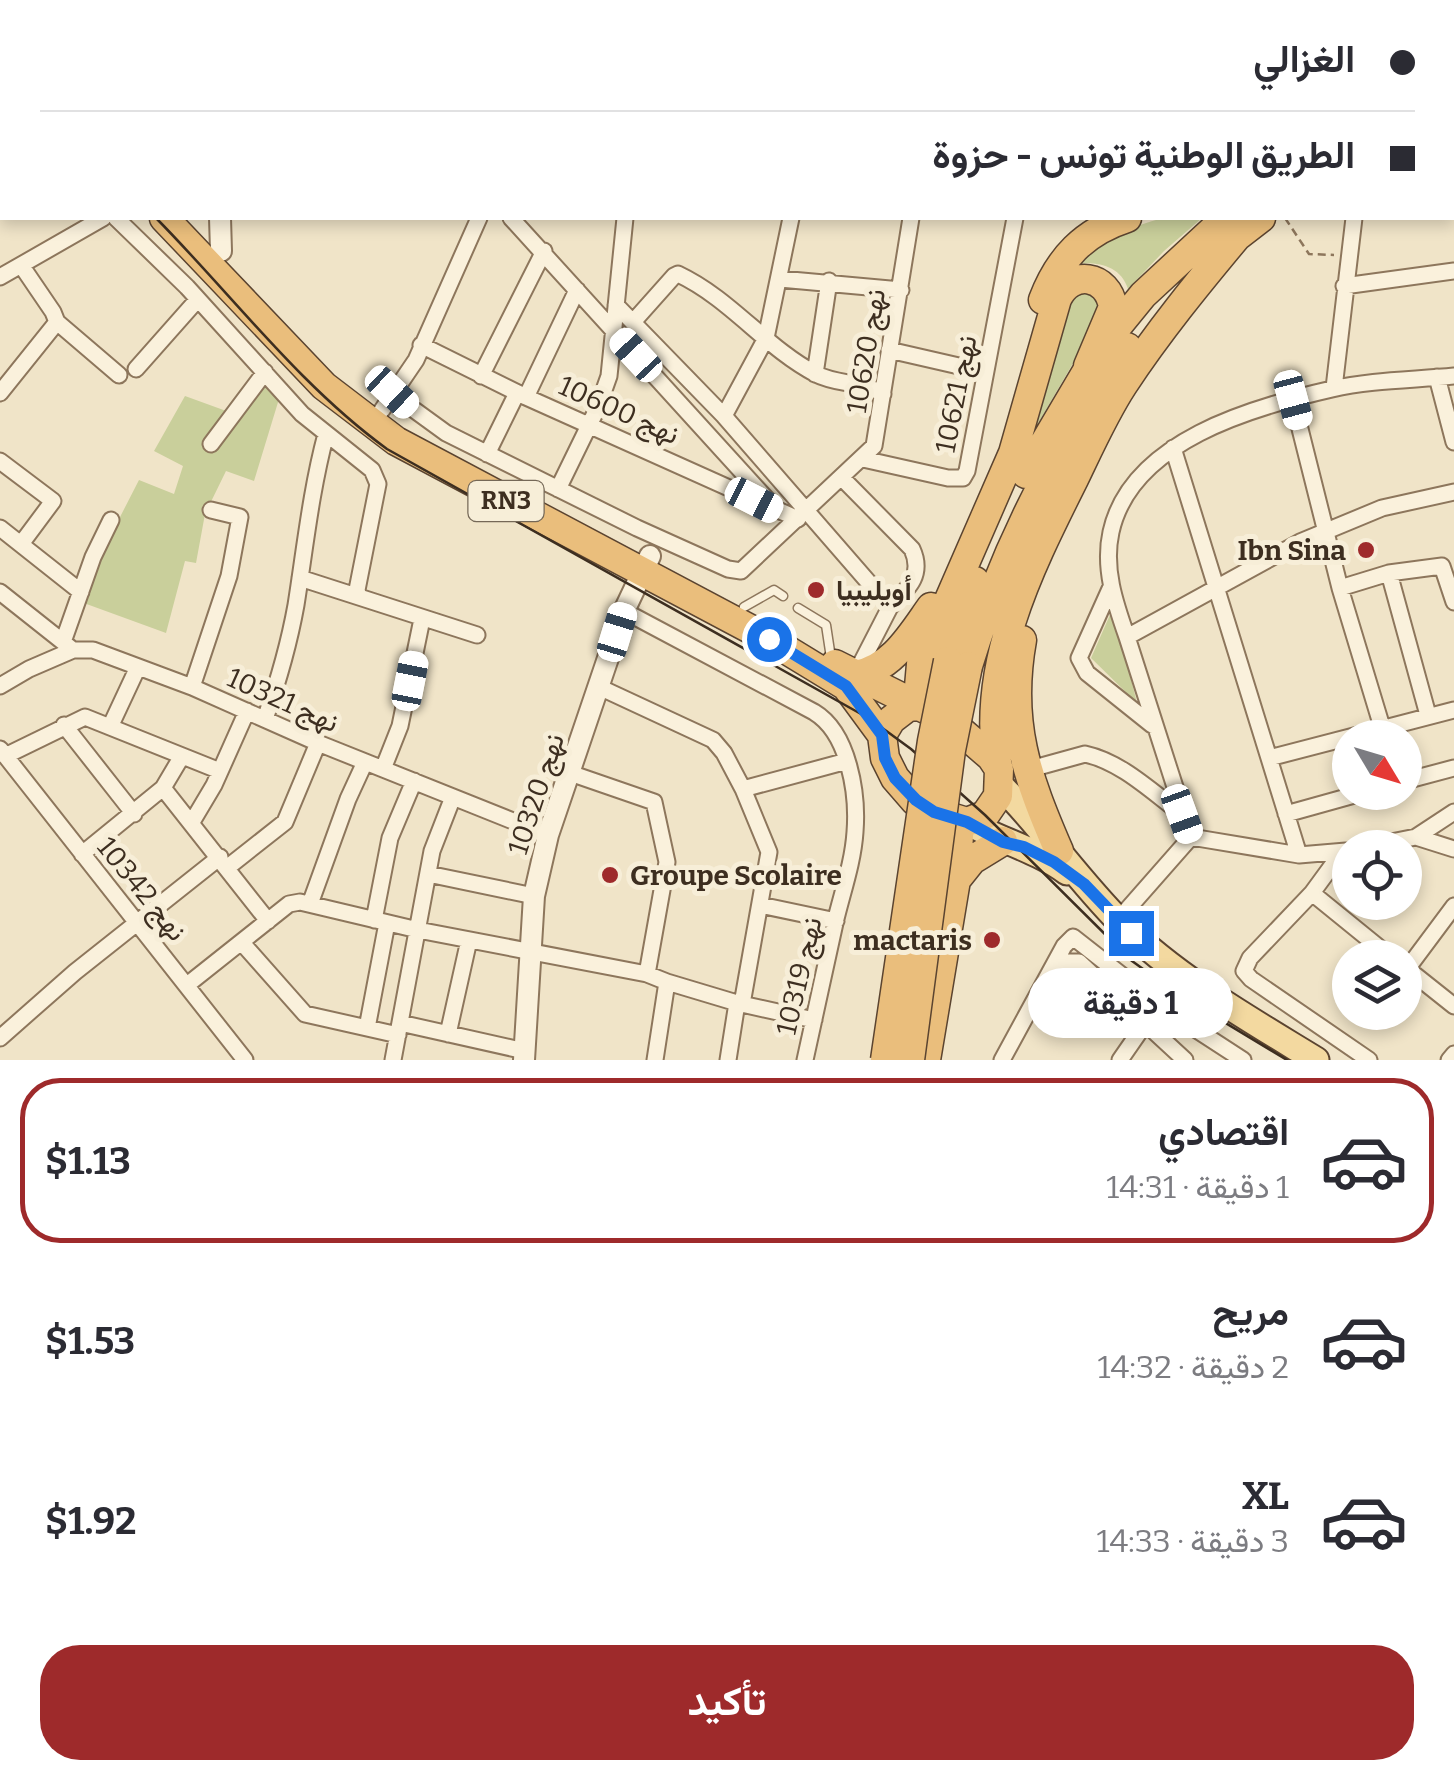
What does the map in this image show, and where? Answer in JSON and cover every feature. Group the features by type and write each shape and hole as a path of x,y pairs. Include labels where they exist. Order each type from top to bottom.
{"highway":[{"name":"RN3","path":"166,220 324,386 359,414 444,469 744,607 907,714"},
{"name":"RN3","path":"189,220 336,372 387,401 472,465 647,564 846,686 984,748 1008,774"},
{"path":"907,714 910,660 999,456 1050,282 1060,264 1085,237 1123,220"},
{"path":"1088,366 1143,295 1242,223"},
{"path":"1060,851 1008,774 993,737 993,705 1002,653 1023,588 1054,519 1122,388 1242,223"},
{"path":"885,1060 932,741 958,664 1034,498 1103,380 1165,301 1242,223"},
{"path":"907,714 919,688 921,664 1013,453 1057,300 1067,284 1092,279 1107,288 1113,307 1088,366 1016,490 966,604 910,1060"},
{"path":"843,669 877,668 901,649 931,606"},
{"name":"RN3","path":"907,714 885,758 895,778 934,812 964,821"},
{"path":"926,1060 964,821 984,815 1008,774"},
{"path":"956,880 972,860 1003,842"}],"main road":[{"name":"RN3","path":"964,821 1003,842 1038,854 1084,884"},
{"name":"RN3","path":"1060,851 1118,920 1169,964 1316,1060"}],"street":[{"path":"0,277 100,220"},
{"path":"118,220 198,299 302,414 372,470 378,484 358,597"},
{"path":"220,220 221,251"},
{"path":"477,220 416,360 387,401 558,489 737,571 745,569 803,514"},
{"path":"513,220 779,512"},
{"path":"558,489 609,376 625,220"},
{"path":"724,416 766,338 790,220"},
{"name":"نهج 10620","path":"803,514 874,446 911,220"},
{"name":"نهج 10621","path":"863,459 963,478 1015,220"},
{"path":"1334,388 1354,220"},
{"path":"482,376 544,251"},
{"path":"20,266 54,312 57,322 119,374"},
{"path":"1344,286 1454,271"},
{"path":"633,322 678,274 721,300 816,374 883,394"},
{"path":"780,279 901,290"},
{"path":"816,374 829,281"},
{"path":"487,454 576,290"},
{"path":"136,369 198,299"},
{"path":"616,305 724,416 803,514 890,608"},
{"path":"0,393 57,322"},
{"name":"نهج 10600","path":"421,346 779,512 803,514"},
{"path":"889,350 986,372"},
{"path":"211,444 265,372"},
{"path":"1190,837 1110,590 1110,534 1122,503 1156,460 1173,448 1224,422 1334,388 1446,377 1454,442"},
{"path":"1293,400 1340,588 1380,720"},
{"path":"265,719 280,674 300,578 315,474 326,434"},
{"path":"1173,448 1298,854"},
{"path":"0,461 53,502 21,544"},
{"path":"842,478 912,549 918,561 917,575 843,669"},
{"path":"1126,637 1328,530 1382,508 1454,492"},
{"path":"192,687 230,576 240,518 211,510"},
{"path":"0,686 68,646 80,592 111,520"},
{"path":"0,528 80,592"},
{"name":"نهج 10320","path":"524,1055 534,896 548,834 624,611 647,564"},
{"path":"1340,588 1389,572 1442,566 1454,602"},
{"path":"1389,572 1428,715"},
{"path":"300,578 478,635"},
{"path":"1110,590 1080,658 1087,673 1152,725"},
{"path":"0,592 68,646"},
{"name":"نهج 10319","path":"624,611 823,717 833,729 847,761 856,829 806,1060"},
{"path":"383,769 400,726 422,619"},
{"name":"نهج 10321","path":"68,646 93,650 192,687 318,744 548,834"},
{"path":"110,727 138,667"},
{"path":"600,687 713,740 741,786 770,852 728,1060"},
{"path":"1409,720 1454,710"},
{"path":"192,822 247,711"},
{"path":"2,752 82,717 220,772"},
{"path":"64,725 134,814"},
{"path":"1268,758 1332,741"},
{"path":"0,1038 137,922 285,822 318,744"},
{"name":"نهج 10342","path":"2,752 245,1060"},
{"path":"1008,774 1086,754 1116,766 1182,814"},
{"path":"82,854 164,788 182,756"},
{"path":"741,786 847,761"},
{"path":"310,904 365,762"},
{"path":"1422,777 1454,768"},
{"path":"570,773 654,802 668,862 647,974"},
{"path":"367,1028 390,838 414,781"},
{"path":"164,788 268,921"},
{"path":"393,1060 432,852 453,796"},
{"path":"1286,814 1332,801"},
{"path":"1422,833 1454,812"},
{"path":"1190,837 1298,854 1332,852"},
{"path":"1118,920 1190,837"},
{"path":"1422,839 1454,850"},
{"path":"1332,868 1250,958 1244,970 1251,979 1370,1060"},
{"path":"428,874 534,896"},
{"path":"1312,893 1370,940"},
{"path":"187,985 293,902 647,974 739,1004 814,1020"},
{"path":"760,905 836,921"},
{"path":"1422,947 1454,906"},
{"path":"1002,1060 1064,946 1073,938 1166,1010 1243,1060"},
{"path":"448,1034 469,940"},
{"path":"243,944 304,1014 367,1028 448,1034 524,1055"},
{"path":"1013,1060 1034,1016 1062,968 1071,960 1079,962 1147,1021 1185,1060"},
{"path":"1422,981 1454,1006"},
{"path":"655,1060 667,982"},
{"path":"1120,1060 1147,1021"},
{"path":"1449,1060 1454,1054"}],"lane":[{"path":"744,607 774,590 782,596"},
{"path":"798,608 826,626 843,669"}],"path":[{"path":"1285,220 1310,254 1334,254"}],"green space":[{"path":"1156,220 1200,220 1128,289 1120,275 1107,266 1075,264 1104,241"},
{"path":"1079,291 1094,295 1099,309 1079,353 1026,444 1068,301"},
{"path":"256,373 279,399 254,481 226,471 205,514 196,563 185,561 166,633 81,602 139,480 174,494 183,466 154,451 185,396 229,412"},
{"path":"1113,608 1137,703 1091,658"}],"tram line":[{"path":"158,220 324,397 387,449 870,719 911,749 985,815 1132,961 1179,995 1287,1060"}],"place":[{"name":"Ibn Sina","path":"1366,550"},
{"name":"أويليبيا","path":"816,590"},
{"name":"Groupe Scolaire","path":"610,875"},
{"name":"mactaris","path":"992,940"}],"route":[{"path":"769,639 854,694 882,735 885,758 895,778 916,800 934,812 967,822 1003,842 1012,842 1054,862 1084,884 1131,933"}]}
